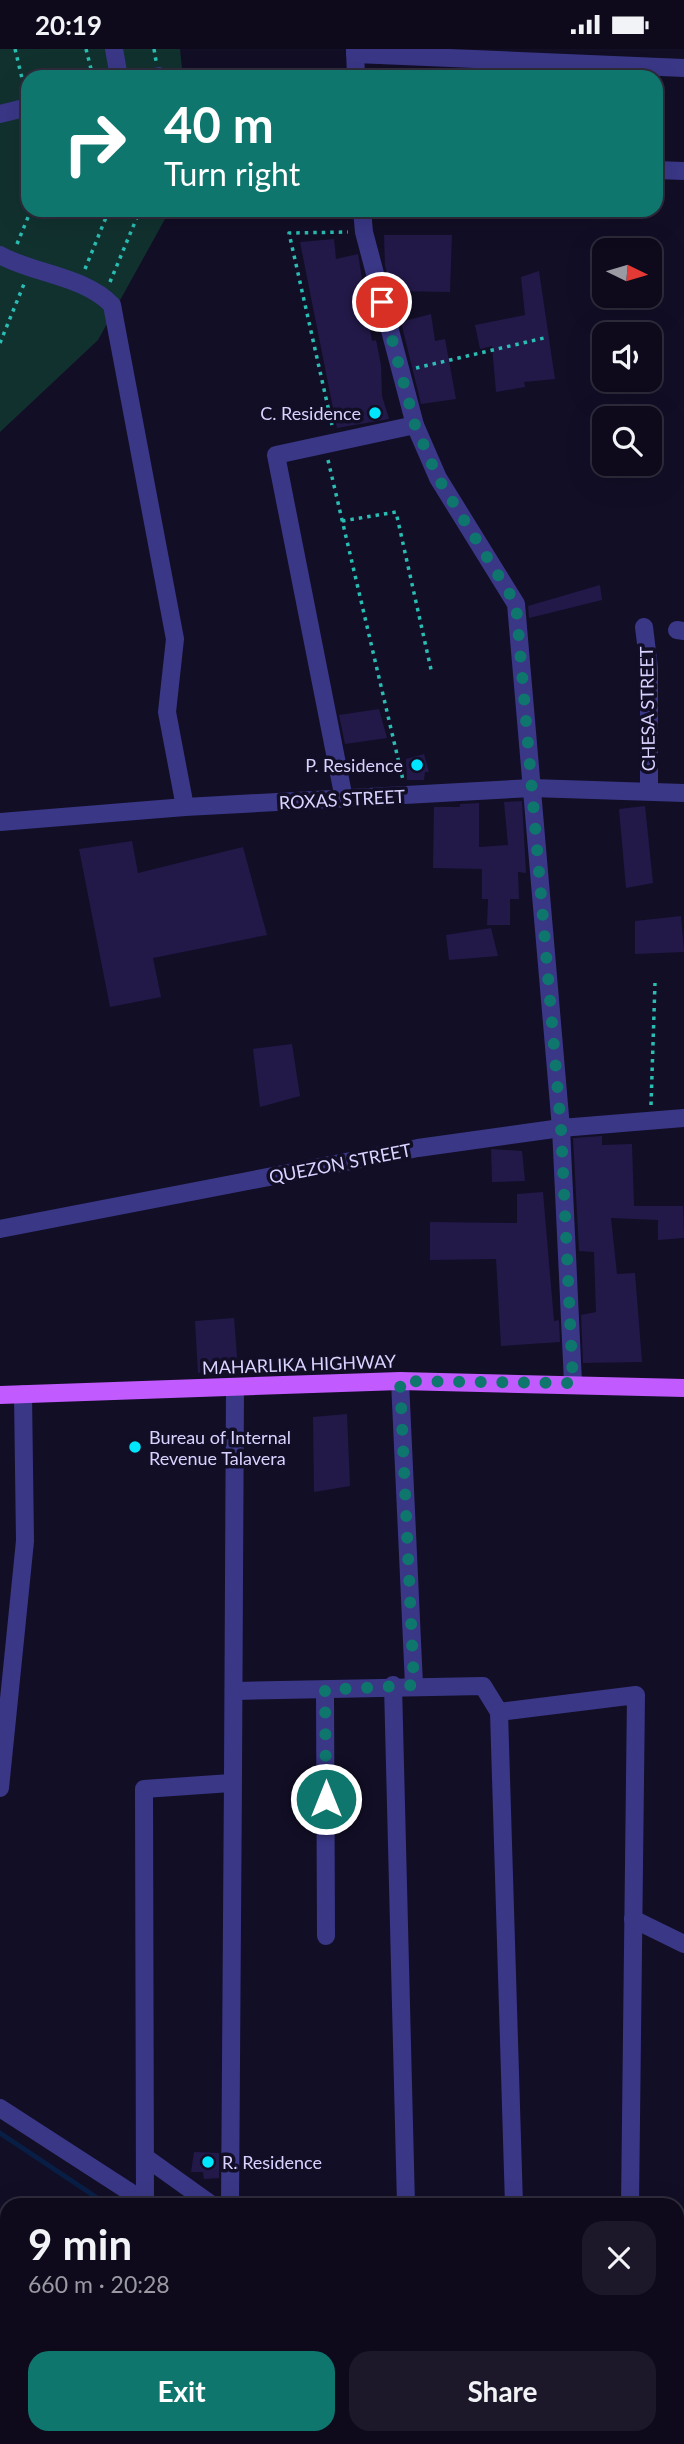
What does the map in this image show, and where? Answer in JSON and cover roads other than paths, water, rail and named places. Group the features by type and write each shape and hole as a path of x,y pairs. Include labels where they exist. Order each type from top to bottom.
{"main road":[{"name":"MAHARLIKA HIGHWAY","path":"0,1395 400,1381 573,1383 684,1388"}],"street":[{"path":"114,49 118,70"},
{"path":"356,70 355,52 684,68"},
{"path":"0,114 21,107"},
{"path":"663,170 684,171"},
{"path":"363,217 364,232 415,425 438,478 516,604 561,1128 573,1383"},
{"path":"5,258 78,285 108,301 175,639 167,712 185,807"},
{"path":"344,799 276,455 415,425"},
{"name":"CHESA STREET","path":"645,627 649,668 649,791"},
{"name":"ROXAS STREET","path":"0,822 185,807 532,788 684,793"},
{"name":"QUEZON STREET","path":"0,1229 418,1148 561,1128 684,1118"},
{"path":"400,1381 414,1685"},
{"path":"230,2198 231,1783 235,1691 234,1387"},
{"path":"0,1788 25,1541 23,1394"},
{"path":"235,1691 325,1690 393,1685 483,1686 499,1712 514,2198"},
{"path":"393,1685 406,2198"},
{"path":"325,1690 326,1935"},
{"path":"499,1712 636,1695 630,2198"},
{"path":"147,2198 145,1789 231,1783"},
{"path":"633,1919 684,1944"},
{"path":"0,2108 139,2198"},
{"path":"145,2157 202,2198"}],"waterway":[{"path":"0,2133 98,2198"}],"place":[{"name":"C. Residence","path":"375,413"},
{"name":"P. Residence","path":"417,765"},
{"name":"Bureau of Internal Revenue Talavera","path":"135,1447"},
{"name":"R. Residence","path":"208,2162"}]}
